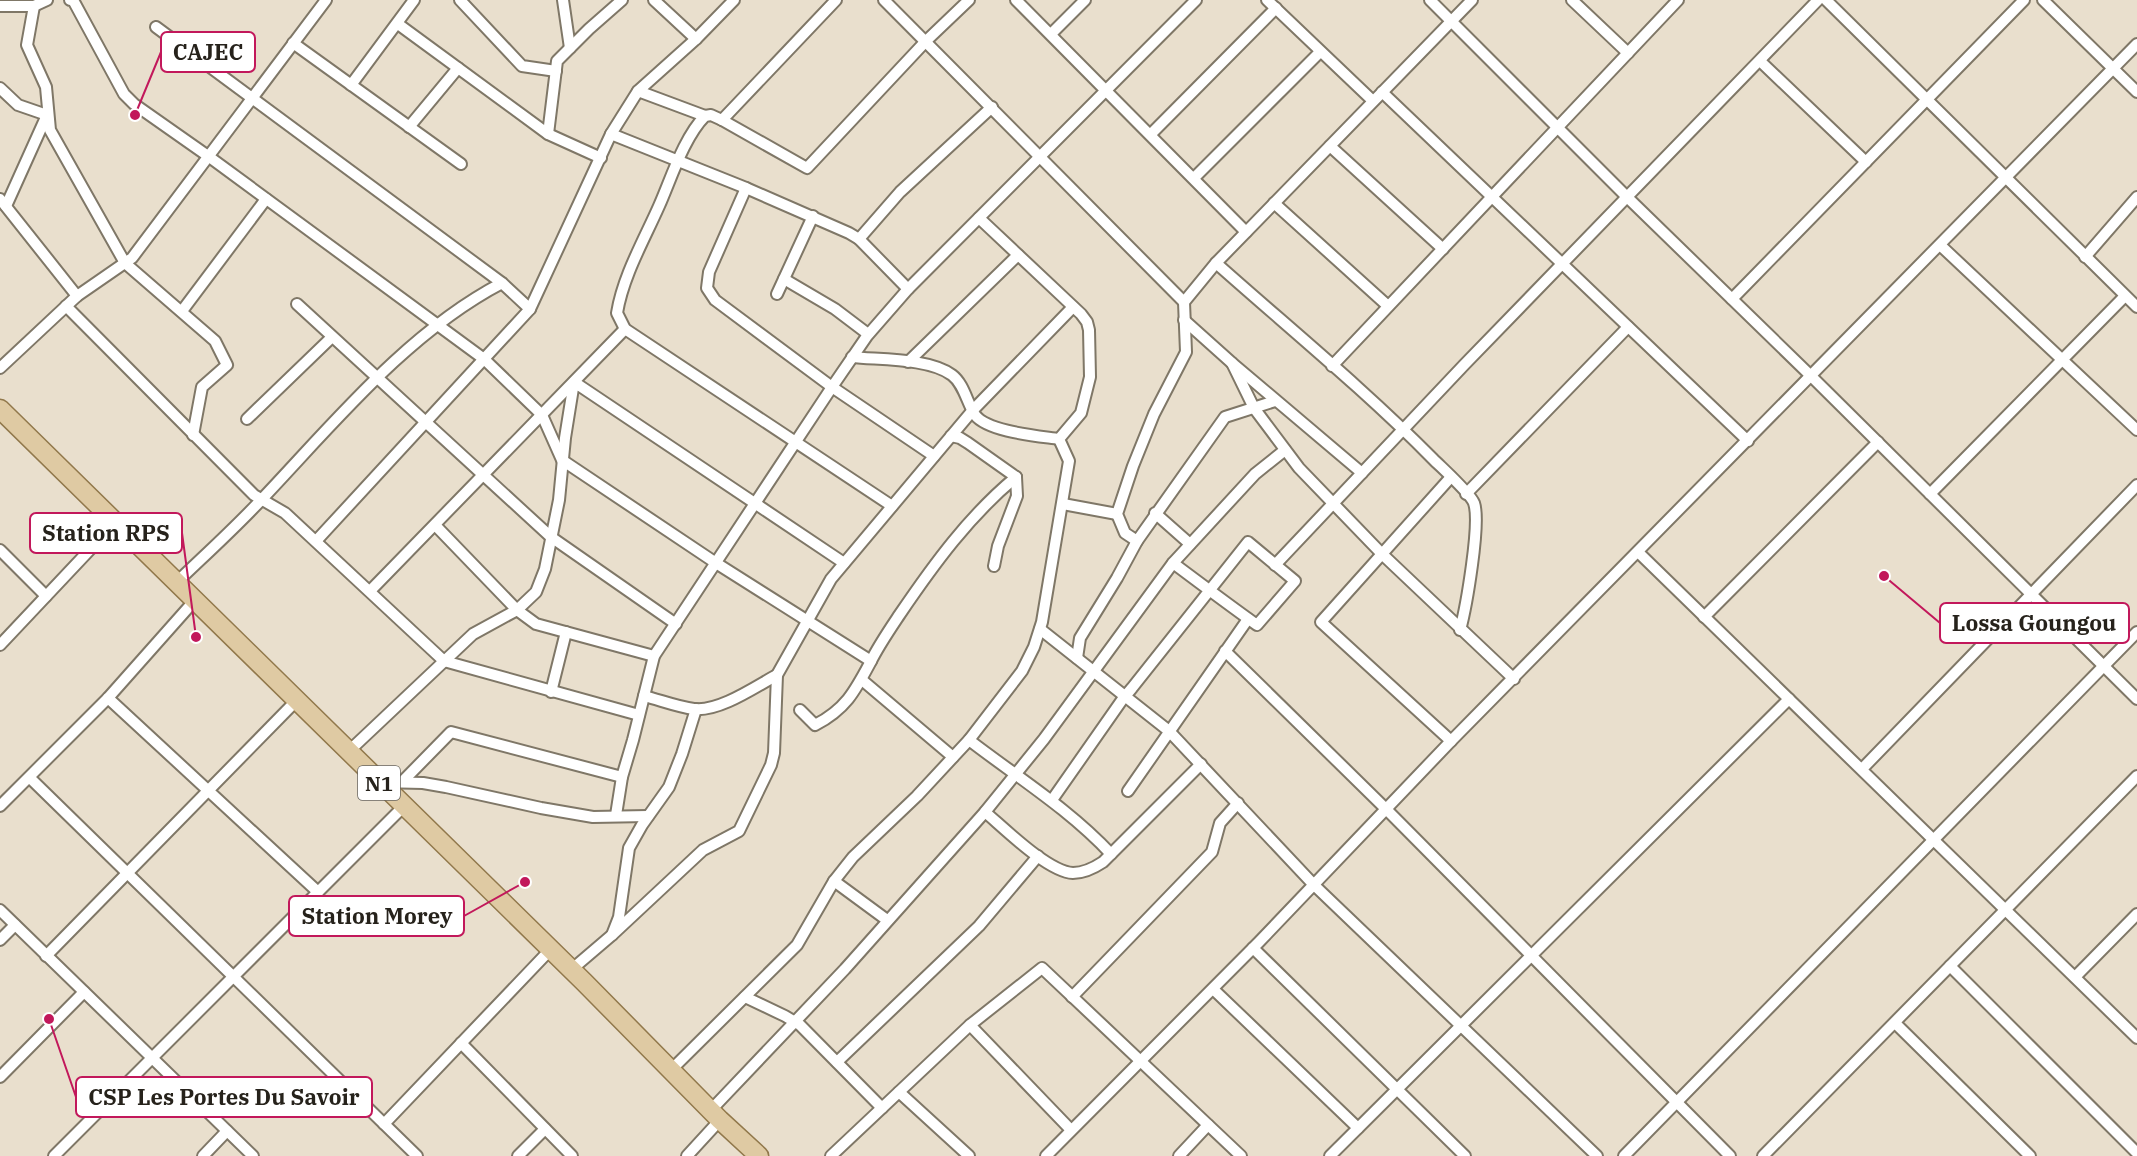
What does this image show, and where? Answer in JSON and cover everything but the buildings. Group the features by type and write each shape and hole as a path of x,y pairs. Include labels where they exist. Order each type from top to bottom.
{"main road":[{"name":"N1","path":"0,409 759,1156"}],"street":[{"path":"0,6 34,6 47,0"},
{"path":"70,0 73,0 124,94 134,104 484,359 542,415 562,460 716,563 871,661"},
{"path":"0,368 77,296 132,258 326,0"},
{"path":"351,85 414,0"},
{"path":"460,0 522,66 556,71"},
{"path":"563,0 570,48"},
{"path":"548,134 557,62 622,0"},
{"path":"654,0 696,39"},
{"path":"316,542 530,309 611,134 638,91 696,39 734,0"},
{"path":"722,120 836,0"},
{"path":"885,0 1184,302"},
{"path":"638,91 722,120 807,168 926,41 969,0"},
{"path":"1016,0 1107,89 1246,232"},
{"path":"1051,34 1085,0"},
{"path":"616,815 622,777 654,656 754,502 868,334 908,289 1196,0"},
{"path":"1268,0 1373,101"},
{"path":"1430,0 2137,699"},
{"path":"1137,541 1125,533 1117,514 1132,466 1154,414 1186,352 1184,302 1216,263 1472,0"},
{"path":"1572,0 1628,53"},
{"path":"1332,366 1678,0"},
{"path":"1275,565 1818,0"},
{"path":"1826,0 2137,308"},
{"path":"1732,299 2024,0"},
{"path":"2047,1 2137,92"},
{"path":"34,6 27,45 46,87 50,130 125,263 182,310 215,341 227,365 202,387 193,435"},
{"path":"1151,135 1276,8"},
{"path":"398,24 548,134 601,158"},
{"path":"156,27 502,283 530,309"},
{"path":"292,43 462,164"},
{"path":"1046,1156 1213,989 1388,810 1451,741 1639,553 2137,44"},
{"path":"1194,178 1320,52"},
{"path":"1760,61 1866,162"},
{"path":"410,127 458,68"},
{"path":"0,88 18,105 47,115"},
{"path":"1382,92 1748,441"},
{"path":"859,239 900,192 992,107"},
{"path":"47,115 3,202 77,296"},
{"path":"705,116 694,131 679,161 627,278 617,313 625,329 892,506"},
{"path":"611,134 813,216 859,239 908,289"},
{"path":"1330,146 1443,249"},
{"path":"746,188 709,272 707,288 716,300 832,387 934,456"},
{"path":"2085,257 2137,197"},
{"path":"182,310 266,199"},
{"path":"1274,203 1388,306"},
{"path":"777,294 813,216"},
{"path":"979,218 1087,322 1090,378 1081,413 1059,438"},
{"path":"1940,245 2137,430"},
{"path":"908,362 1018,255"},
{"path":"1216,263 1404,430 1473,503 1475,528 1467,606 1460,630"},
{"path":"784,279 835,309 868,334"},
{"path":"177,582 261,500 348,406 377,379 436,325 476,296 502,283"},
{"path":"1930,494 2126,296"},
{"path":"297,304 551,537 676,624"},
{"path":"66,306 254,495 285,513 444,661 639,715"},
{"path":"571,970 612,935 702,850 739,831 771,765 774,753 777,675 831,579 973,410 1073,307"},
{"path":"1184,320 1275,401 1362,473"},
{"path":"1466,494 1628,327"},
{"path":"370,591 625,329"},
{"path":"247,419 333,337"},
{"path":"852,357 929,364 953,375 976,417 987,424 1026,434 1059,438"},
{"path":"1232,363 1254,408 1299,468 1382,554 1514,679"},
{"path":"348,752 473,634 517,610 536,592 540,584 559,500 562,460 574,382"},
{"path":"574,382 844,563"},
{"path":"1077,658 1080,638 1137,541 1225,417 1275,401"},
{"path":"951,436 968,443 1016,477"},
{"path":"671,1070 797,945 834,881 853,857 918,796 953,758 1022,671 1040,629 1063,504 1069,461 1059,438"},
{"path":"1704,617 1878,442"},
{"path":"687,1156 716,1115 796,1022 985,812 1095,672 1173,563 1255,474 1286,450"},
{"path":"994,566 998,546 1017,496 1016,477"},
{"path":"800,710 815,725 832,716 849,701 871,661 937,559 990,498 1016,477"},
{"path":"1450,477 1320,622 1451,741"},
{"path":"1862,769 2137,486"},
{"path":"1063,504 1117,514"},
{"path":"1155,513 1190,544"},
{"path":"0,645 115,523"},
{"path":"435,525 517,610 536,624 654,656"},
{"path":"1052,800 1125,696 1209,590 1248,542 1295,581 1257,625 1248,619 1209,590 1173,563"},
{"path":"0,550 46,596"},
{"path":"1639,553 2137,1038"},
{"path":"0,806 108,698 195,600"},
{"path":"1128,791 1248,619"},
{"path":"1040,629 1169,731 1314,885 1462,1024 1597,1156"},
{"path":"551,692 566,632"},
{"path":"1624,1156 2137,632"},
{"path":"1225,651 1388,810 1730,1156"},
{"path":"644,696 696,709 718,705 777,675"},
{"path":"862,680 953,758"},
{"path":"108,698 318,892"},
{"path":"1330,1156 1789,699"},
{"path":"46,956 296,701"},
{"path":"612,935 619,917 630,848 648,816 669,787 696,709"},
{"path":"402,782 451,732 622,777"},
{"path":"969,740 1052,800 1089,830 1111,854"},
{"path":"985,812 1056,869 1073,873 1089,870 1103,862 1200,764"},
{"path":"1763,1156 2137,776"},
{"path":"30,778 417,1156"},
{"path":"378,782 446,787 593,817 648,816"},
{"path":"1072,997 1212,852 1220,823 1238,804"},
{"path":"54,1156 404,806"},
{"path":"837,1062 979,926 1038,856"},
{"path":"834,881 888,920"},
{"path":"0,910 253,1156"},
{"path":"2075,977 2137,914"},
{"path":"0,940 15,925"},
{"path":"1252,948 1465,1156"},
{"path":"384,1124 550,950"},
{"path":"1950,966 2137,1153"},
{"path":"831,1156 970,1025 1042,968 1241,1156"},
{"path":"1213,989 1358,1128"},
{"path":"0,1077 84,992"},
{"path":"745,997 796,1022 882,1108"},
{"path":"1895,1023 2030,1156"},
{"path":"970,1025 1071,1130"},
{"path":"461,1043 572,1156"},
{"path":"899,1092 969,1156"},
{"path":"1179,1156 1208,1125"},
{"path":"518,1156 545,1128"},
{"path":"203,1156 227,1131"}],"place":[{"name":"CAJEC","path":"135,115"},
{"name":"Lossa Goungou","path":"1884,576"},
{"name":"Station RPS","path":"196,637"},
{"name":"Station Morey","path":"525,882"},
{"name":"CSP Les Portes Du Savoir","path":"49,1019"}]}
